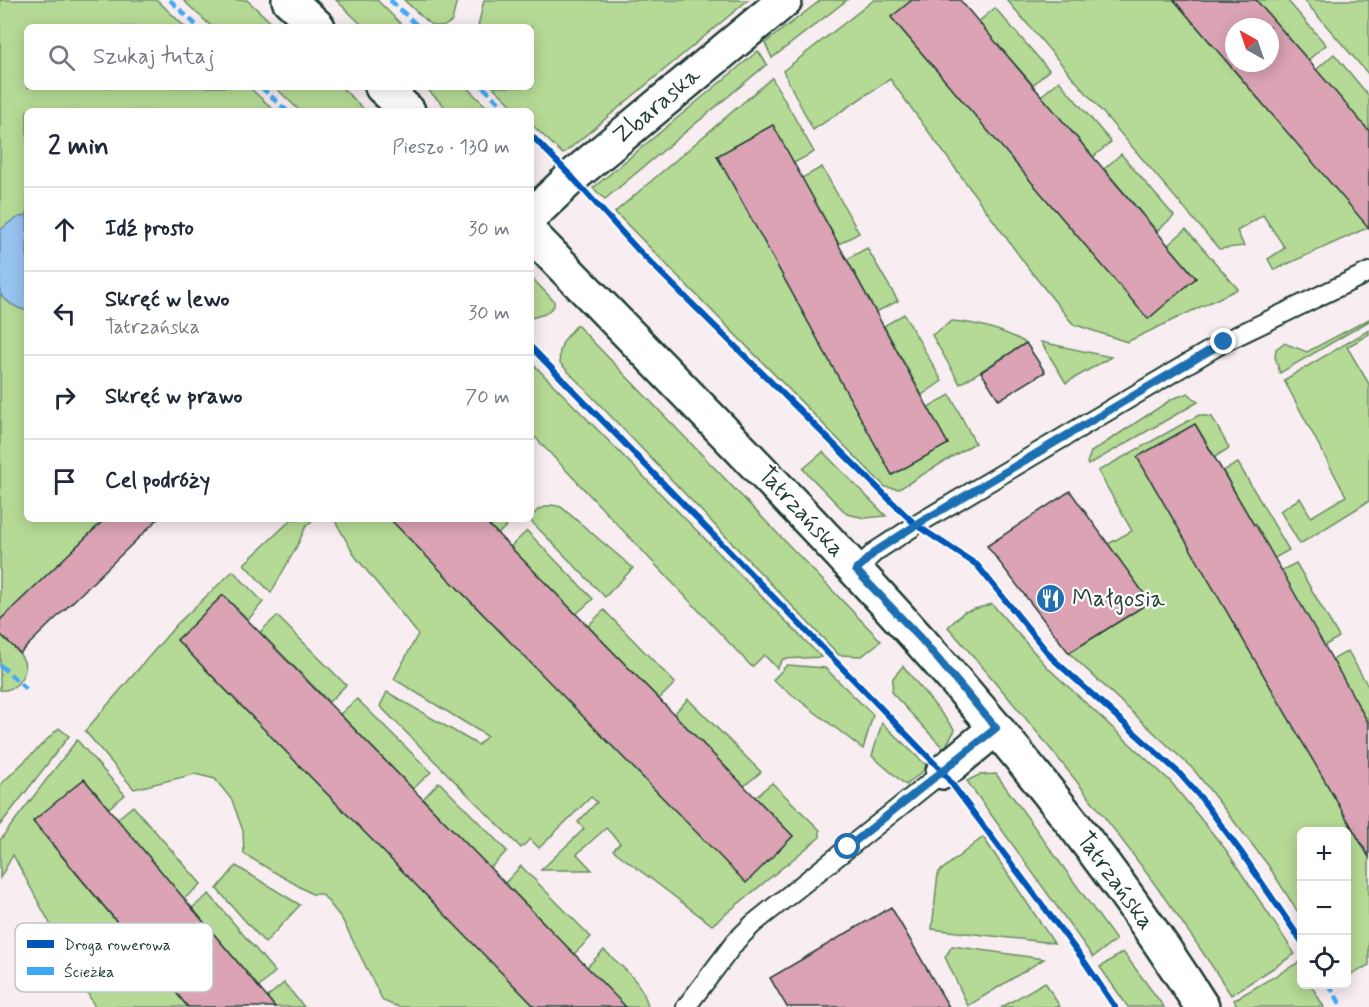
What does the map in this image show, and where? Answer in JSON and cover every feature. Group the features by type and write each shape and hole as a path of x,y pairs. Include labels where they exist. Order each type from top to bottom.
{"street":[{"path":"289,0 315,24"},
{"name":"Zbaraska","path":"534,213 572,177 785,0"},
{"path":"385,90 405,108"},
{"name":"Tatrzańska","path":"534,237 921,639 1093,849 1175,963 1202,1007"},
{"path":"943,772 996,728"}],"lane":[{"path":"856,570 876,551 916,525 1214,348 1369,272"},
{"path":"686,1007 736,941 753,924 943,772"}],"green space":[{"path":"0,0 157,0 182,24 24,24 24,90 252,90 272,108 24,108 24,522 102,522 0,620"},
{"path":"183,0 247,0 273,24 209,24"},
{"path":"336,0 377,0 401,24 361,24"},
{"path":"404,0 457,0 452,21 448,24 430,24"},
{"path":"484,0 748,0 563,154 534,127 534,108 515,108 496,90 534,90 534,24 479,24"},
{"path":"821,0 847,0 772,58 765,43"},
{"path":"874,0 912,0 892,18 1148,319 1196,278 1168,245 1186,229 1238,289 1127,342 1073,324 1029,269 890,79 813,130 783,71"},
{"path":"1007,0 1174,0 1225,59 1225,72 1236,72 1369,227 1274,270 1268,259 1285,248 1263,215 1237,231 1244,246 1219,249"},
{"path":"1256,0 1287,0 1326,45 1308,60 1279,27 1279,18 1272,18"},
{"path":"1304,0 1369,0 1369,75"},
{"path":"995,8 1049,70 1033,85 978,22"},
{"path":"758,51 767,64 605,199 593,188"},
{"path":"1334,54 1369,96 1369,131 1316,70"},
{"path":"772,78 814,152 794,163 773,125 717,156 892,475 948,444 928,407 950,395 975,443 899,489 885,487 615,212"},
{"path":"1059,81 1111,142 1093,157 1041,96"},
{"path":"278,90 344,90 363,108 297,108"},
{"path":"428,90 469,90 488,108 446,108"},
{"path":"1121,154 1174,216 1157,231 1104,169"},
{"path":"822,167 859,233 839,244 802,178"},
{"path":"867,248 898,301 876,312 847,259"},
{"path":"534,280 554,301 554,306 545,314 534,317"},
{"path":"904,314 942,381 922,395 884,326"},
{"path":"1369,319 1280,373 1275,357 1276,349 1284,343 1307,352"},
{"path":"952,321 990,328 1026,343 960,384 932,335"},
{"path":"577,325 881,641 862,656 839,655 560,363 561,346"},
{"path":"1369,330 1369,334 1347,347 1369,384 1369,501 1300,544 1280,511 1300,498 1311,517 1346,496 1284,380"},
{"path":"1041,342 1111,357 1066,383"},
{"path":"534,365 821,657 783,659 777,668 764,655 752,667 534,436"},
{"path":"1188,393 1198,402 1088,465 1091,452 1172,399"},
{"path":"1199,415 1212,417 1229,448 1215,457 1195,424 1138,457 1369,857 1369,965 1351,974 1351,827 1297,827 1297,911 1268,865 1194,770 1069,653 1150,602 1108,544 1132,531 1098,471"},
{"path":"823,452 886,516 865,518 847,514 803,469"},
{"path":"1238,463 1289,550 1273,559 1223,471"},
{"path":"552,505 561,507 633,568 605,597 532,522 534,522 534,514 539,509"},
{"path":"289,522 311,522 306,526 271,593 244,564"},
{"path":"336,522 393,522 746,882 793,836 755,797 772,783 820,830 820,837 712,925 613,850 620,843 606,828 577,854 592,870 541,870 584,829 578,822 597,802 591,797 539,848 530,839 521,848 380,706 387,692 478,745 487,736 394,679 418,634 355,556"},
{"path":"486,522 510,522 498,534"},
{"path":"527,531 593,599 576,614 510,547"},
{"path":"1296,563 1339,637 1324,646 1280,571"},
{"path":"233,571 263,602 248,620 223,595 177,640 535,1007 399,1007 383,1001 342,919 322,894 312,894 244,854 243,831 232,800 215,779 195,774 134,789 85,731 178,623"},
{"path":"992,604 1048,668 1170,781 1226,850 1295,954 1231,995 1166,899 1096,806 948,627 964,612"},
{"path":"604,610 675,683 659,699 588,626"},
{"path":"277,616 346,685 329,702 260,632"},
{"path":"0,634 22,657 25,669 23,676 15,686 5,690 0,690"},
{"path":"1348,651 1369,688 1369,724 1332,660"},
{"path":"787,665 825,668 873,715 863,749 773,680"},
{"path":"903,666 955,730 944,749 892,693 893,678"},
{"path":"357,699 431,772 413,789 340,714"},
{"path":"688,699 761,772 744,786 674,714"},
{"path":"882,723 928,767 906,785 872,756"},
{"path":"59,728 69,736 0,825 0,785"},
{"path":"77,740 125,795 109,808 84,779 33,822 118,923 50,923 13,855 0,878 0,840"},
{"path":"996,774 1116,940 1093,957 967,781 979,775"},
{"path":"439,782 507,851 490,868 423,799"},
{"path":"133,806 201,884 184,899 117,819"},
{"path":"983,837 1054,943 932,929 938,873"},
{"path":"236,866 300,905 265,943 217,889"},
{"path":"521,866 591,937 574,954 505,883"},
{"path":"209,894 275,972 259,987 213,933 213,923 205,923 192,908"},
{"path":"952,946 1044,959 968,1006 945,957"},
{"path":"604,950 637,983 646,998 648,1007 623,1007 587,967"},
{"path":"1123,952 1164,1007 1128,1007 1100,967"},
{"path":"1297,963 1297,989 1313,989 1324,1007 1238,1007 1234,1000"},
{"path":"1045,982 1060,1007 1002,1007"},
{"path":"284,983 304,1007 275,1007 267,997"},
{"path":"87,992 175,992 188,1007 95,1007"}],"water":[{"path":"24,216 24,310 12,305 0,294 0,231"}],"building":[{"path":"912,0 960,0 1196,278 1148,319 891,17"},
{"path":"1174,0 1256,0 1272,18 1225,18 1225,60"},
{"path":"1279,27 1369,131 1369,228 1236,72 1279,72"},
{"path":"773,125 948,444 892,475 717,156"},
{"path":"1026,343 1045,372 999,400 981,372"},
{"path":"1195,424 1369,724 1369,857 1137,457"},
{"path":"1070,491 1150,602 1069,653 987,546"},
{"path":"102,522 155,522 20,653 0,634 0,620"},
{"path":"393,522 486,522 793,836 746,883"},
{"path":"223,595 626,1007 535,1007 177,640"},
{"path":"84,779 205,923 118,923 33,821"},
{"path":"891,907 949,1007 787,1007 770,978"},
{"path":"213,933 275,1007 188,1007 176,992 213,992"}],"marked path":[{"path":"170,0 195,24"},
{"path":"390,0 416,24"},
{"path":"264,90 284,108"},
{"path":"486,90 505,108"},
{"path":"0,665 27,690"},
{"path":"1332,989 1342,1007"}],"cycle path":[{"path":"534,138 638,250 892,502 916,525 977,565 1052,658 1179,773 1201,798 1241,852 1297,935"},
{"path":"534,350 943,772 1082,958 1115,1007"}],"place":[{"name":"Małgosia","path":"1051,599"}],"route":[{"path":"848,847 996,728 921,639 856,570 876,551 916,525 1224,342"}]}
